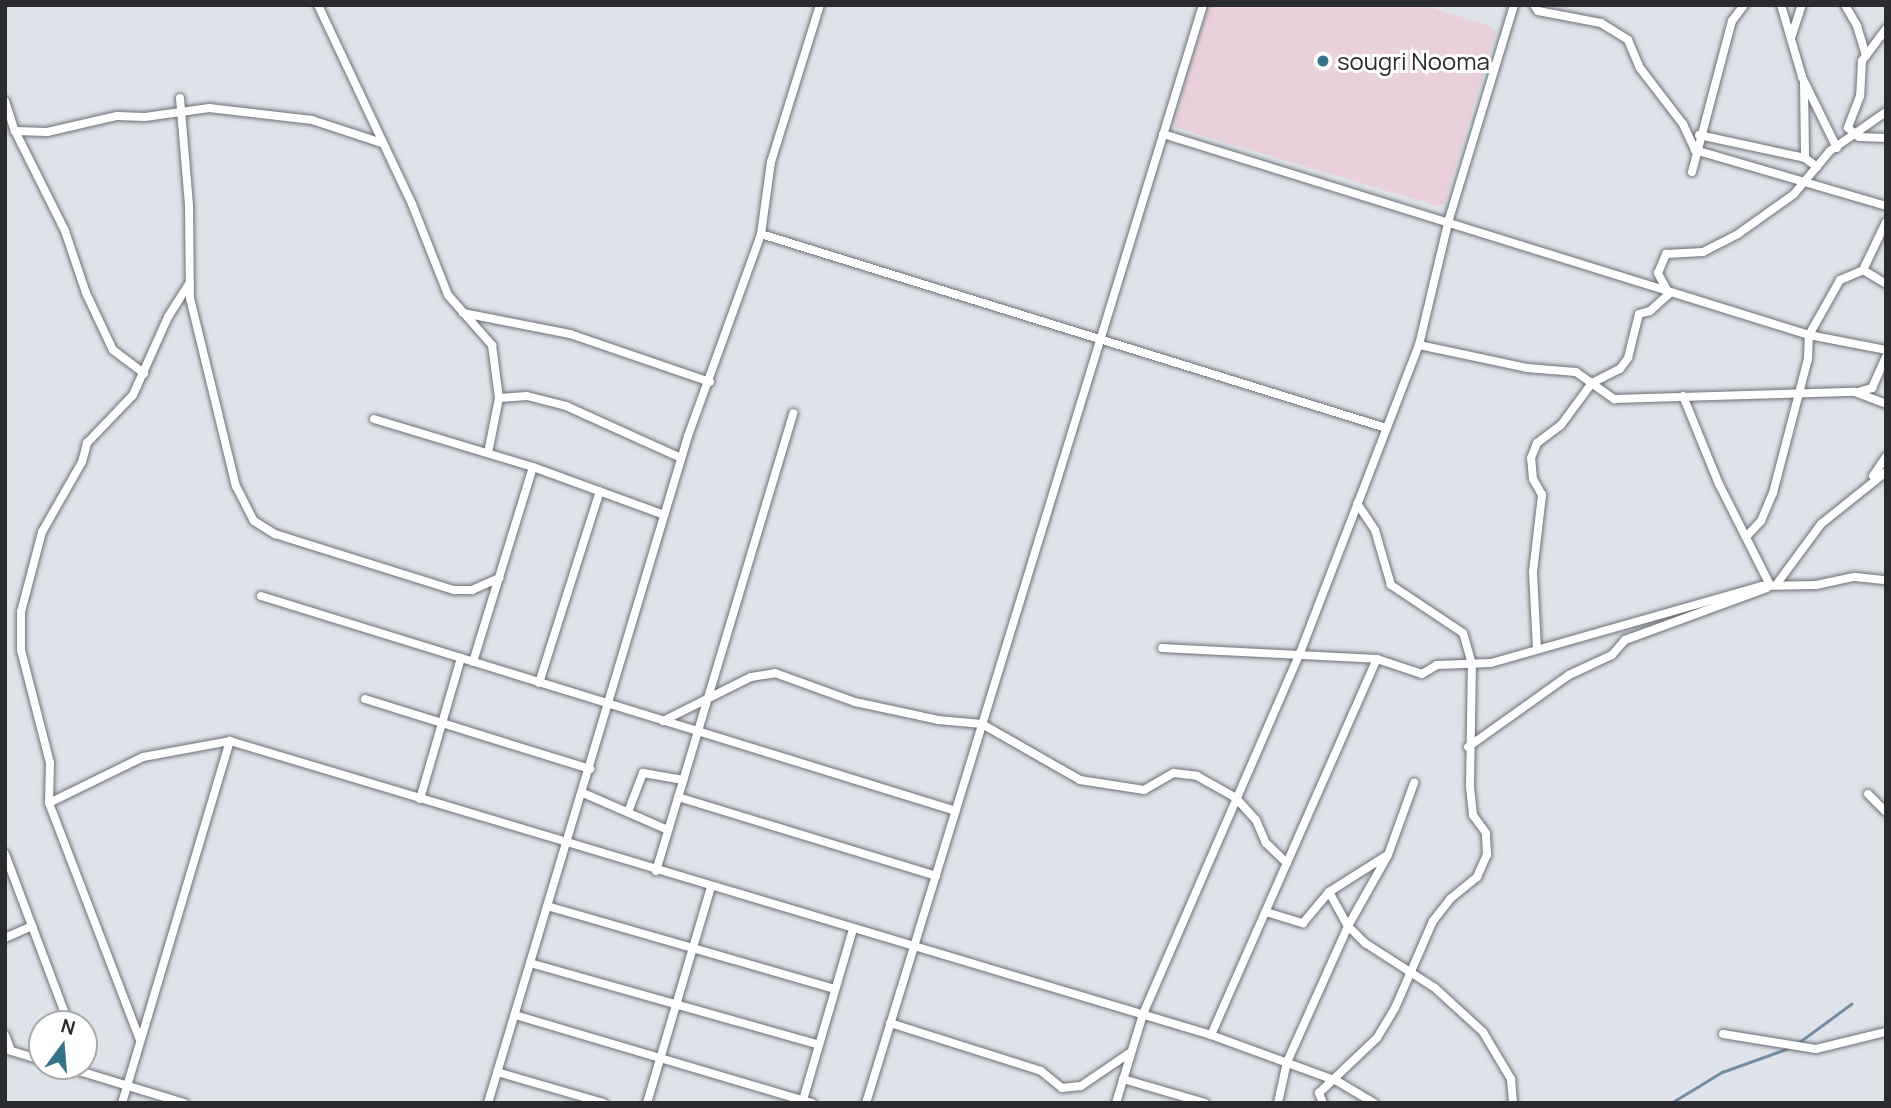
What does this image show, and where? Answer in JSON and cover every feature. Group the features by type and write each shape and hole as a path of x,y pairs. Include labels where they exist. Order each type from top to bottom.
{"street":[{"path":"318,5 412,204 447,295 492,345 499,398 488,453"},
{"path":"488,1103 610,705 681,458 761,234 771,162 820,5"},
{"path":"866,1103 1203,5"},
{"path":"1116,1103 1143,1014 1300,653 1419,345 1449,219 1514,5"},
{"path":"1534,5 1538,11 1601,23 1628,40 1640,68 1683,124 1695,150 1800,183 1886,206"},
{"path":"1692,172 1695,150 1732,22 1744,5"},
{"path":"1781,5 1804,83 1838,148"},
{"path":"1791,38 1802,5"},
{"path":"1845,5 1857,26 1866,56 1860,96 1848,128 1855,136 1885,139"},
{"path":"1866,56 1886,29"},
{"path":"1804,83 1805,158"},
{"path":"180,98 190,282 198,339 236,486 254,521 275,534 454,590 472,590 499,579"},
{"path":"5,101 15,131 65,231 86,293 113,350 144,373"},
{"path":"15,131 47,132 117,116 181,112 209,107 312,120 382,143"},
{"path":"1669,290 1658,273 1666,254 1703,252 1785,201 1800,183 1838,148 1886,112"},
{"path":"1163,134 1449,219 1809,335 1886,350"},
{"path":"1699,135 1805,158 1817,167"},
{"path":"1746,537 1761,521 1773,493 1808,359 1809,335 1840,280 1863,270 1886,222"},
{"path":"761,234 1101,337 1386,428"},
{"path":"1863,270 1886,284"},
{"path":"140,1040 49,803 50,763 21,650 26,583 42,532 76,472 87,443 133,395 168,317 190,282"},
{"path":"1536,649 1534,560 1543,518 1542,495 1533,479 1531,458 1537,443 1561,425 1591,383 1620,369 1631,352 1639,314 1659,304 1669,290"},
{"path":"463,313 570,334 710,382"},
{"path":"1419,345 1527,368 1576,373 1614,399 1854,392 1872,388 1886,356"},
{"path":"1854,392 1886,404"},
{"path":"499,398 527,396 566,406 681,458"},
{"path":"1684,396 1746,537 1772,585"},
{"path":"656,871 793,413"},
{"path":"374,419 533,467 664,515"},
{"path":"1867,483 1886,457"},
{"path":"473,662 533,467"},
{"path":"1468,747 1569,675 1612,655 1625,640 1772,585 1821,524 1867,483 1886,472"},
{"path":"540,683 600,491"},
{"path":"1322,1103 1319,1093 1337,1081 1377,1038 1433,921 1450,899 1478,877 1487,855 1486,832 1473,815 1468,747 1472,664 1463,634 1391,584 1375,530 1357,503"},
{"path":"1162,648 1377,659 1422,674 1437,666 1491,663 1772,585 1855,577 1886,580"},
{"path":"261,596 956,811"},
{"path":"420,799 461,658"},
{"path":"1211,1035 1377,659"},
{"path":"663,721 751,677 775,673 855,702 938,720 982,724 1080,780 1144,790 1174,773 1205,780 1236,798 1256,820 1266,843 1287,863"},
{"path":"365,699 590,769"},
{"path":"49,803 143,757 230,741 656,871 1211,1035 1337,1081 1374,1103"},
{"path":"121,1103 230,741"},
{"path":"628,812 643,773 683,780"},
{"path":"1278,1103 1287,1062 1348,926 1388,855 1414,783"},
{"path":"583,793 668,830"},
{"path":"1868,794 1886,812"},
{"path":"678,797 936,876"},
{"path":"5,854 64,1010"},
{"path":"1266,912 1303,923 1329,892 1388,855"},
{"path":"647,1103 711,887"},
{"path":"1329,892 1348,926 1384,959 1435,988 1483,1032 1511,1079 1513,1103"},
{"path":"548,906 835,989"},
{"path":"5,937 32,926"},
{"path":"515,1015 808,1101 819,1045 853,929"},
{"path":"530,963 819,1045"},
{"path":"890,1023 1041,1071 1062,1088 1081,1086 1131,1052"},
{"path":"1723,1034 1816,1049 1886,1032"},
{"path":"5,1035 8,1050 28,1056"},
{"path":"497,1072 604,1103"},
{"path":"98,1074 184,1103"},
{"path":"1123,1079 1205,1103"}],"shaded area":[{"path":"1209,5 1423,5 1493,27 1496,33 1445,203 1438,206 1177,128 1174,121"}],"waterway":[{"path":"1798,1043 1851,1004"},
{"path":"1671,1103 1722,1072 1789,1048"}],"place":[{"name":"sougri Nooma","path":"1323,61"}]}
